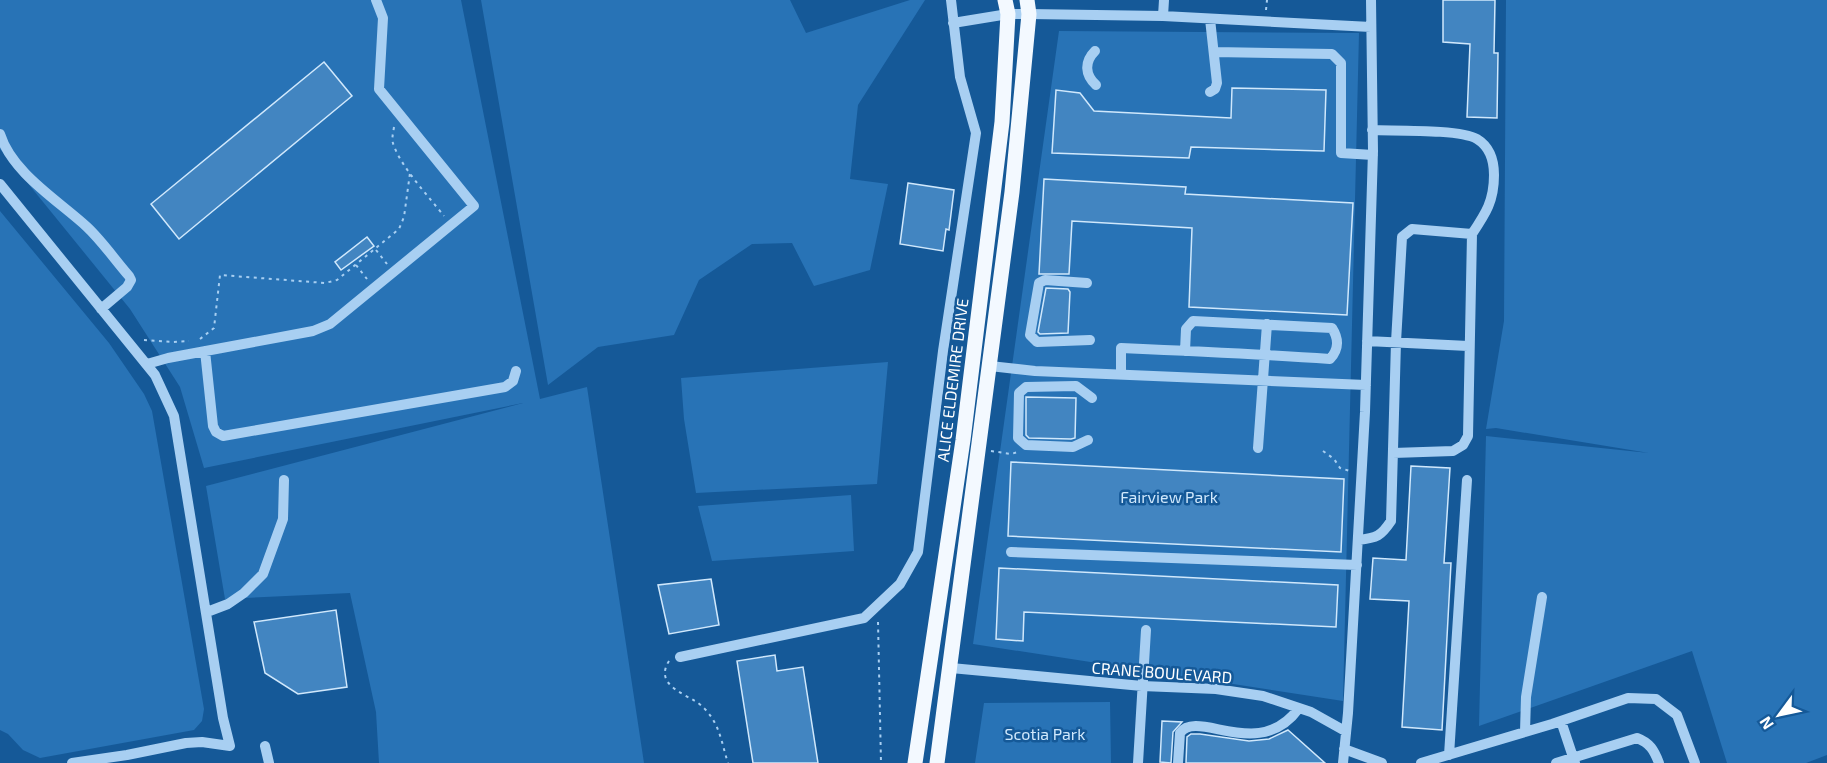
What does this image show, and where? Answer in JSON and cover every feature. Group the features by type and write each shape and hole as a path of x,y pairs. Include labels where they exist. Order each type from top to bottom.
{"main road":[{"name":"ALICE ELDEMIRE DRIVE","path":"915,763 963,440 1002,122 1007,7"},
{"path":"937,763 1012,192 1028,7"}],"lane":[{"path":"147,364 313,331 337,319 474,206 378,89 384,18 376,0"},
{"path":"680,657 864,618 900,584 918,552 943,351 976,133 960,77 951,0"},
{"path":"1163,16 1164,0"},
{"path":"1343,763 1348,713 1366,385 1373,155 1371,0"},
{"path":"953,23 1007,7 1028,7 1371,27"},
{"path":"1210,19 1217,83 1215,89 1210,92"},
{"path":"1095,51 1090,56 1086,68 1088,75 1096,85"},
{"path":"1214,52 1332,54 1341,63 1341,153 1373,155"},
{"path":"1372,130 1462,134 1477,139 1491,155 1494,171 1494,194 1472,234 1468,436 1463,445 1453,452 1393,453"},
{"path":"0,134 21,168 41,189 87,227 129,276 131,280 127,287 101,309"},
{"path":"0,184 147,364 168,398 174,416 223,718 230,746 202,742 186,743 72,763"},
{"path":"1358,540 1372,539 1382,534 1391,521 1396,342 1402,237 1412,229 1472,234"},
{"path":"1087,283 1046,280 1039,283 1030,335 1037,342 1090,340"},
{"path":"1121,375 1121,348 1330,359 1337,348 1336,334 1332,328 1193,321 1186,328 1185,351"},
{"path":"1258,448 1267,324"},
{"path":"1367,340 1468,346"},
{"path":"205,351 213,426 216,432 226,436 505,387 513,381 516,371"},
{"path":"990,366 1035,371 1366,385"},
{"path":"1088,440 1073,447 1026,445 1018,438 1019,393 1026,387 1076,386 1092,398"},
{"path":"207,612 228,604 244,593 262,574 283,519 284,480"},
{"path":"1449,754 1467,480"},
{"path":"1011,552 1357,565"},
{"path":"1525,732 1526,696 1542,597"},
{"path":"1138,763 1146,630"},
{"name":"CRANE BOULEVARD","path":"951,668 1142,686 1216,689 1254,695 1311,712 1345,731"},
{"path":"1421,763 1561,721 1628,698 1656,699 1677,715 1695,763"},
{"path":"1178,763 1180,733 1187,727 1196,726 1227,733 1259,735 1278,730 1291,719 1299,708"},
{"path":"1561,721 1574,761"},
{"path":"1556,763 1574,761 1636,738 1648,742 1655,751 1659,763"},
{"path":"265,746 269,763"},
{"path":"1344,749 1382,763"}],"path":[{"path":"402,118 394,127 392,138 394,147 410,173 451,225"},
{"path":"126,339 173,342 197,340 206,336 214,328 220,276 325,283 337,280 399,229 404,217 410,173"},
{"path":"376,250 394,272"},
{"path":"356,265 374,289"},
{"path":"979,450 1011,454 1017,453 1026,445"},
{"path":"1323,451 1334,459 1340,468 1362,474"},
{"path":"877,605 881,763"},
{"path":"680,657 669,661 664,670 665,676 676,691 697,702 711,717 717,728 728,763"}],"green space":[{"path":"0,0 461,0 540,399 587,387 644,763 379,763 376,712 350,593 225,599 206,486 523,403 204,468 180,387 130,309 0,149"},
{"path":"481,0 790,0 806,33 910,0 925,0 858,105 850,179 888,184 870,270 814,286 792,243 752,244 699,280 674,335 598,347 548,385"},
{"path":"1506,0 1827,0 1827,755 1806,763 1727,763 1692,651 1479,726 1486,436 1649,453 1496,428 1486,429 1504,321"},
{"name":"Fairview Park","path":"1059,31 1359,33 1343,701 973,644"},
{"path":"0,211 109,343 144,394 152,411 204,709 202,721 194,730 40,758 23,750 8,734 0,730"},
{"path":"888,362 877,484 696,493 684,419 681,378"},
{"path":"851,495 854,551 712,561 698,506"},
{"name":"Scotia Park","path":"1110,702 1111,763 975,763 984,703"}],"building":[{"path":"1443,0 1495,0 1494,53 1498,53 1497,118 1467,117 1470,44 1443,42"},
{"path":"324,62 352,96 179,239 151,204"},
{"path":"1232,88 1326,90 1324,151 1191,147 1189,158 1052,153 1056,90 1080,93 1094,111 1231,118"},
{"path":"1044,179 1186,187 1185,194 1353,203 1347,315 1189,307 1192,228 1072,221 1069,274 1039,274"},
{"path":"908,183 954,190 949,230 946,229 943,251 900,244"},
{"path":"367,237 374,246 341,270 335,262"},
{"path":"1046,288 1068,289 1070,292 1068,333 1040,334 1038,332"},
{"path":"1026,397 1076,398 1075,438 1029,438 1026,435"},
{"path":"1011,462 1344,479 1341,552 1008,536"},
{"path":"1411,466 1450,468 1444,563 1451,563 1442,730 1402,727 1409,601 1370,599 1373,558 1406,560"},
{"path":"999,568 1338,585 1336,627 1024,612 1023,641 996,639"},
{"path":"711,579 719,625 669,634 658,585"},
{"path":"336,610 347,687 298,694 265,673 254,622"},
{"path":"775,655 777,671 803,667 818,763 753,763 737,661"},
{"path":"1162,721 1182,722 1173,732 1171,763 1160,762"},
{"path":"1288,730 1325,763 1186,763 1187,737 1191,734 1249,741 1269,739"}]}
